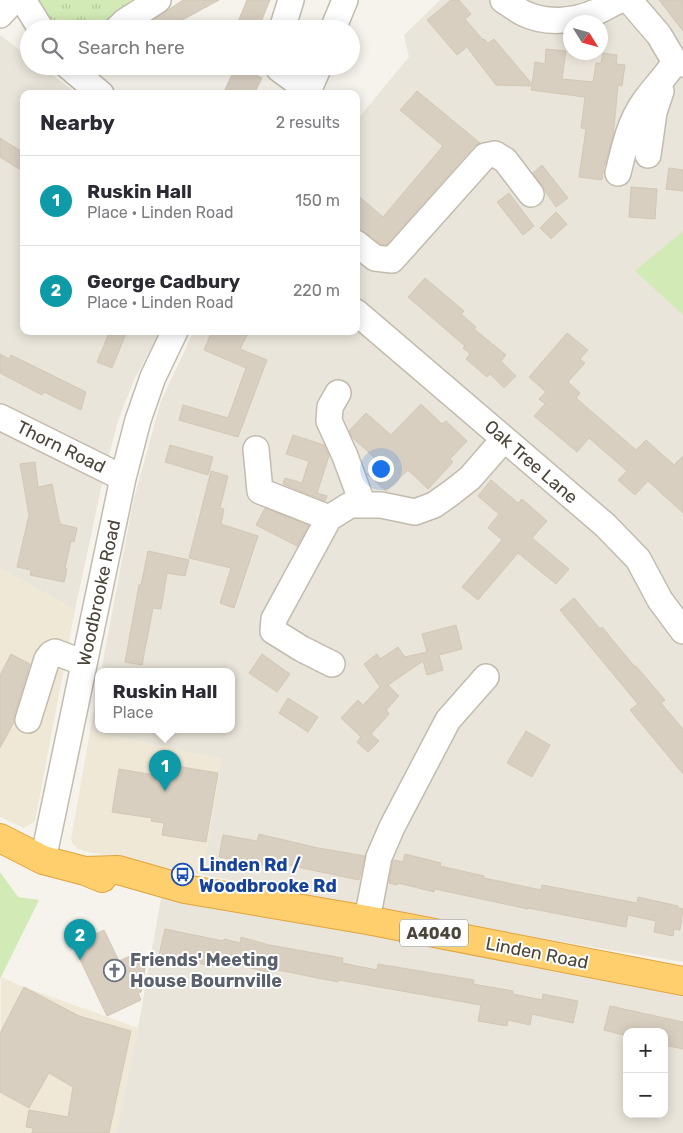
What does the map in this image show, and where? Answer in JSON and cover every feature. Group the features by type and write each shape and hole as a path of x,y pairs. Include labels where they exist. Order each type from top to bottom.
{"highway":[{"name":"Linden Road","path":"0,838 43,860 85,871 118,885 184,889 367,920 683,981"}],"street":[{"path":"0,15 14,0"},
{"path":"23,0 35,20"},
{"path":"127,20 158,0"},
{"path":"285,20 292,0"},
{"path":"337,20 345,0"},
{"path":"503,0 523,13 538,18 556,20 576,19 621,0"},
{"path":"628,0 659,35 675,67"},
{"path":"648,155 654,112 675,67"},
{"path":"618,173 627,136 643,103 675,67"},
{"path":"81,75 97,90"},
{"path":"287,75 305,90"},
{"path":"309,90 315,75"},
{"path":"360,246 375,258 392,260 485,156 495,154 505,160 531,194"},
{"name":"Oak Tree Lane","path":"360,315 605,525 638,559 660,600 683,631"},
{"name":"Woodbrooke Road","path":"43,860 123,478 138,420 150,386 173,335"},
{"path":"338,393 330,407 329,421 364,505"},
{"name":"Thorn Road","path":"0,417 123,478"},
{"path":"332,664 302,649 273,631 274,619 329,518 350,505 381,505 415,512 434,505 452,494 470,478 504,439"},
{"path":"256,448 260,491 329,518"},
{"path":"28,720 47,659 51,654 56,652 84,663"},
{"path":"367,920 379,857 392,827 448,720 486,677"}],"shaded area":[{"path":"440,0 683,0 683,962 454,924 203,875 221,759 99,733 235,733 235,668 102,668 133,502 161,401 192,335 360,335 360,116 409,57 404,35"},
{"path":"0,35 20,50 20,75 53,75 72,90 20,90 20,335 159,335 134,380 119,418 105,470 75,610 0,568"},
{"path":"0,568 75,610 35,821 24,828 0,817"},
{"path":"95,705 95,732 90,731"},
{"path":"90,731 222,759 203,875 84,851 78,849 71,840"},
{"path":"162,893 683,986 683,1133 116,1133 138,1028"},
{"path":"1,977 138,1028 116,1133 0,1133"}],"green space":[{"path":"36,0 131,0 108,20 48,20"},
{"path":"683,231 683,315 635,271"},
{"path":"0,872 18,897 39,900 0,979"}],"building":[{"path":"183,0 219,0 182,20 153,20"},
{"path":"247,0 270,0 262,20 239,20"},
{"path":"451,0 459,0 471,14 465,19 483,40 488,43 494,39 532,84 535,62 545,64 546,49 563,51 563,60 565,60 562,79 593,82 596,63 601,63 602,60 608,60 608,54 617,55 616,64 625,65 622,86 618,85 613,137 604,165 602,180 579,177 586,129 581,128 585,97 531,90 532,86 496,85 467,47 457,55 427,20"},
{"path":"659,0 683,0 683,31"},
{"path":"232,75 256,75 262,78 256,90 225,90"},
{"path":"417,91 480,143 474,146 386,245 381,244 360,229 360,197 383,217 443,146 400,110"},
{"path":"0,138 20,150 20,170 0,157"},
{"path":"542,165 568,198 556,207 533,173"},
{"path":"669,168 683,170 683,191 666,189"},
{"path":"631,187 657,189 655,219 629,217"},
{"path":"509,193 534,226 523,235 497,202"},
{"path":"556,212 567,224 551,239 540,228"},
{"path":"425,278 464,311 461,314 476,327 474,329 506,355 501,361 516,376 504,388 490,374 487,377 466,359 470,354 463,348 465,346 408,297"},
{"path":"567,333 588,350 580,359 585,363 568,382 580,393 576,398 636,450 646,440 674,465 683,456 683,513 648,481 635,495 618,480 627,471 589,438 577,452 534,416 545,404 539,399 546,392 529,377"},
{"path":"108,335 125,335 112,368 97,362"},
{"path":"210,335 247,335 240,349 267,360 238,437 179,420 183,405 228,418 246,368 204,350"},
{"path":"0,354 9,359 11,355 86,392 81,410 44,392 42,395 0,373"},
{"path":"421,404 442,424 446,421 467,441 450,459 453,462 428,489 408,470 386,491 367,474 379,462 352,437 349,431 366,413 391,435"},
{"path":"293,435 324,445 329,456 317,493 327,496 325,501 283,484 285,478 302,483 309,461 286,454"},
{"path":"170,445 213,457 208,475 165,462"},
{"path":"35,462 38,487 52,484 60,524 77,528 74,542 71,541 64,582 30,575 31,570 17,567 29,515 20,464"},
{"path":"211,471 228,476 220,508 224,509 221,524 258,536 234,608 220,603 231,568 189,558"},
{"path":"491,480 518,503 522,499 547,521 532,538 569,569 556,584 518,553 478,600 462,587 502,540 488,528 499,514 478,496"},
{"path":"265,508 309,525 297,546 256,525"},
{"path":"148,551 189,560 185,576 167,573 161,609 153,608 142,665 125,662 139,585 141,585"},
{"path":"574,598 600,629 602,627 665,700 661,703 683,729 683,774 630,710 638,704 560,610"},
{"path":"456,625 462,649 439,655 443,670 427,675 423,661 388,685 399,696 386,710 389,714 371,734 379,741 368,752 357,742 361,737 341,718 358,700 363,705 380,687 364,664 377,654 380,659 398,647 405,657 427,652 422,634"},
{"path":"11,654 30,664 14,716 14,722 0,748 0,675"},
{"path":"262,654 290,674 277,692 249,673"},
{"path":"288,698 318,717 308,732 279,713"},
{"path":"526,731 550,745 532,777 507,763"},
{"path":"158,763 218,773 206,842 162,835 164,823 151,821 152,818 112,812 119,769 155,775"},
{"path":"259,834 318,848 365,856 359,880 269,861 268,866 219,857 223,835 257,841"},
{"path":"405,854 441,863 440,866 484,876 484,878 541,890 542,885 637,903 638,897 678,906 678,908 683,909 680,930 674,929 673,936 654,932 656,921 628,915 626,927 435,889 434,892 398,883 397,885 389,883 393,860 403,862"},
{"path":"165,929 240,943 241,937 269,945 343,958 342,963 377,970 378,964 474,980 473,984 513,991 513,994 542,1000 543,994 578,1001 573,1023 532,1014 530,1025 508,1020 507,1026 478,1021 481,1005 339,980 338,982 273,969 272,973 214,959 212,966 159,955"},
{"name":"Friends' Meeting House Bournville","path":"104,930 119,961 141,951 146,962 141,992 138,993 141,1000 107,1016 73,945"},
{"path":"24,987 79,1016 131,1031 109,1133 32,1133 33,1128 26,1127 29,1110 68,1117 73,1087 49,1073 29,1108 0,1092 0,1033"},
{"path":"610,1006 683,1022 683,1049 668,1046 668,1028 623,1028 623,1035 604,1030"}],"place":[{"name":"Ruskin Hall","path":"165,791"},
{"name":"Linden Rd / Woodbrooke Rd","path":"183,875"},
{"name":"George Cadbury","path":"80,960"},
{"name":"Friends' Meeting House Bournville","path":"114,970"}]}
